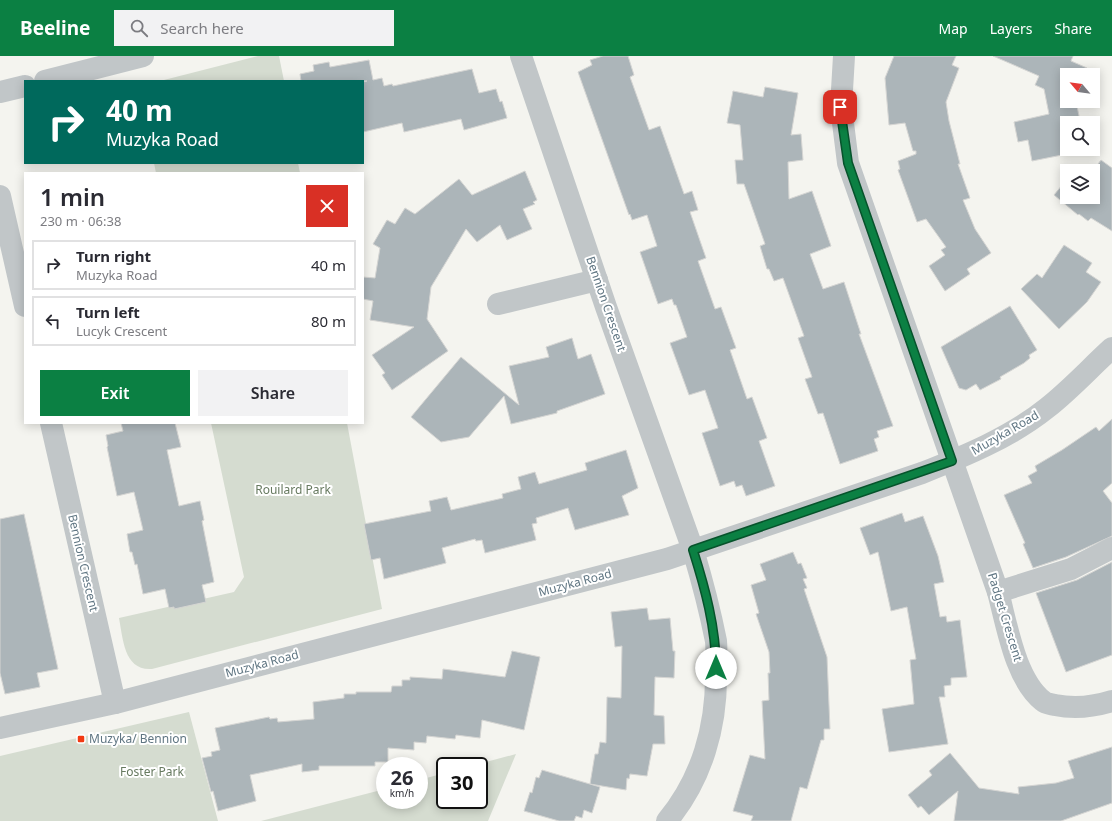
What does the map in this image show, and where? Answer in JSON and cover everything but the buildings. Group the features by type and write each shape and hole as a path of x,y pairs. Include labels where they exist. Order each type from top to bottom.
{"street":[{"path":"49,80 143,56"},
{"name":"Bennion Crescent","path":"521,56 693,550 702,580 716,643 716,692 711,733 697,773 680,806 667,821"},
{"name":"Padget Crescent","path":"844,56 840,107 848,163 998,592 1018,661 1029,685 1044,702 1070,708 1096,706 1112,701"},
{"path":"0,92 24,86"},
{"path":"0,196 24,302"},
{"path":"498,304 598,280"},
{"name":"Muzyka Road","path":"0,728 114,703 667,559 952,461 1001,438 1046,409 1112,348"},
{"name":"Bennion Crescent","path":"51,424 114,703"},
{"path":"998,592 1071,569 1112,548"}],"green space":[{"path":"258,56 279,56 284,80 164,80"},
{"path":"154,164 298,164 300,172 156,172"},
{"name":"Rouilard Park","path":"211,424 347,424 382,609 152,669 143,668 136,665 130,659 126,652 119,618 234,592 244,577"},
{"name":"Foster Park","path":"189,712 218,821 0,821 0,756"},
{"path":"516,754 488,821 261,821 376,791 376,809 428,809 428,778 436,775 436,809 488,809 488,761"}],"place":[{"name":"Muzyka/ Bennion","path":"81,739"}],"route":[{"path":"716,668 716,643 702,580 693,550 922,473 952,461 848,163 840,107"}]}
